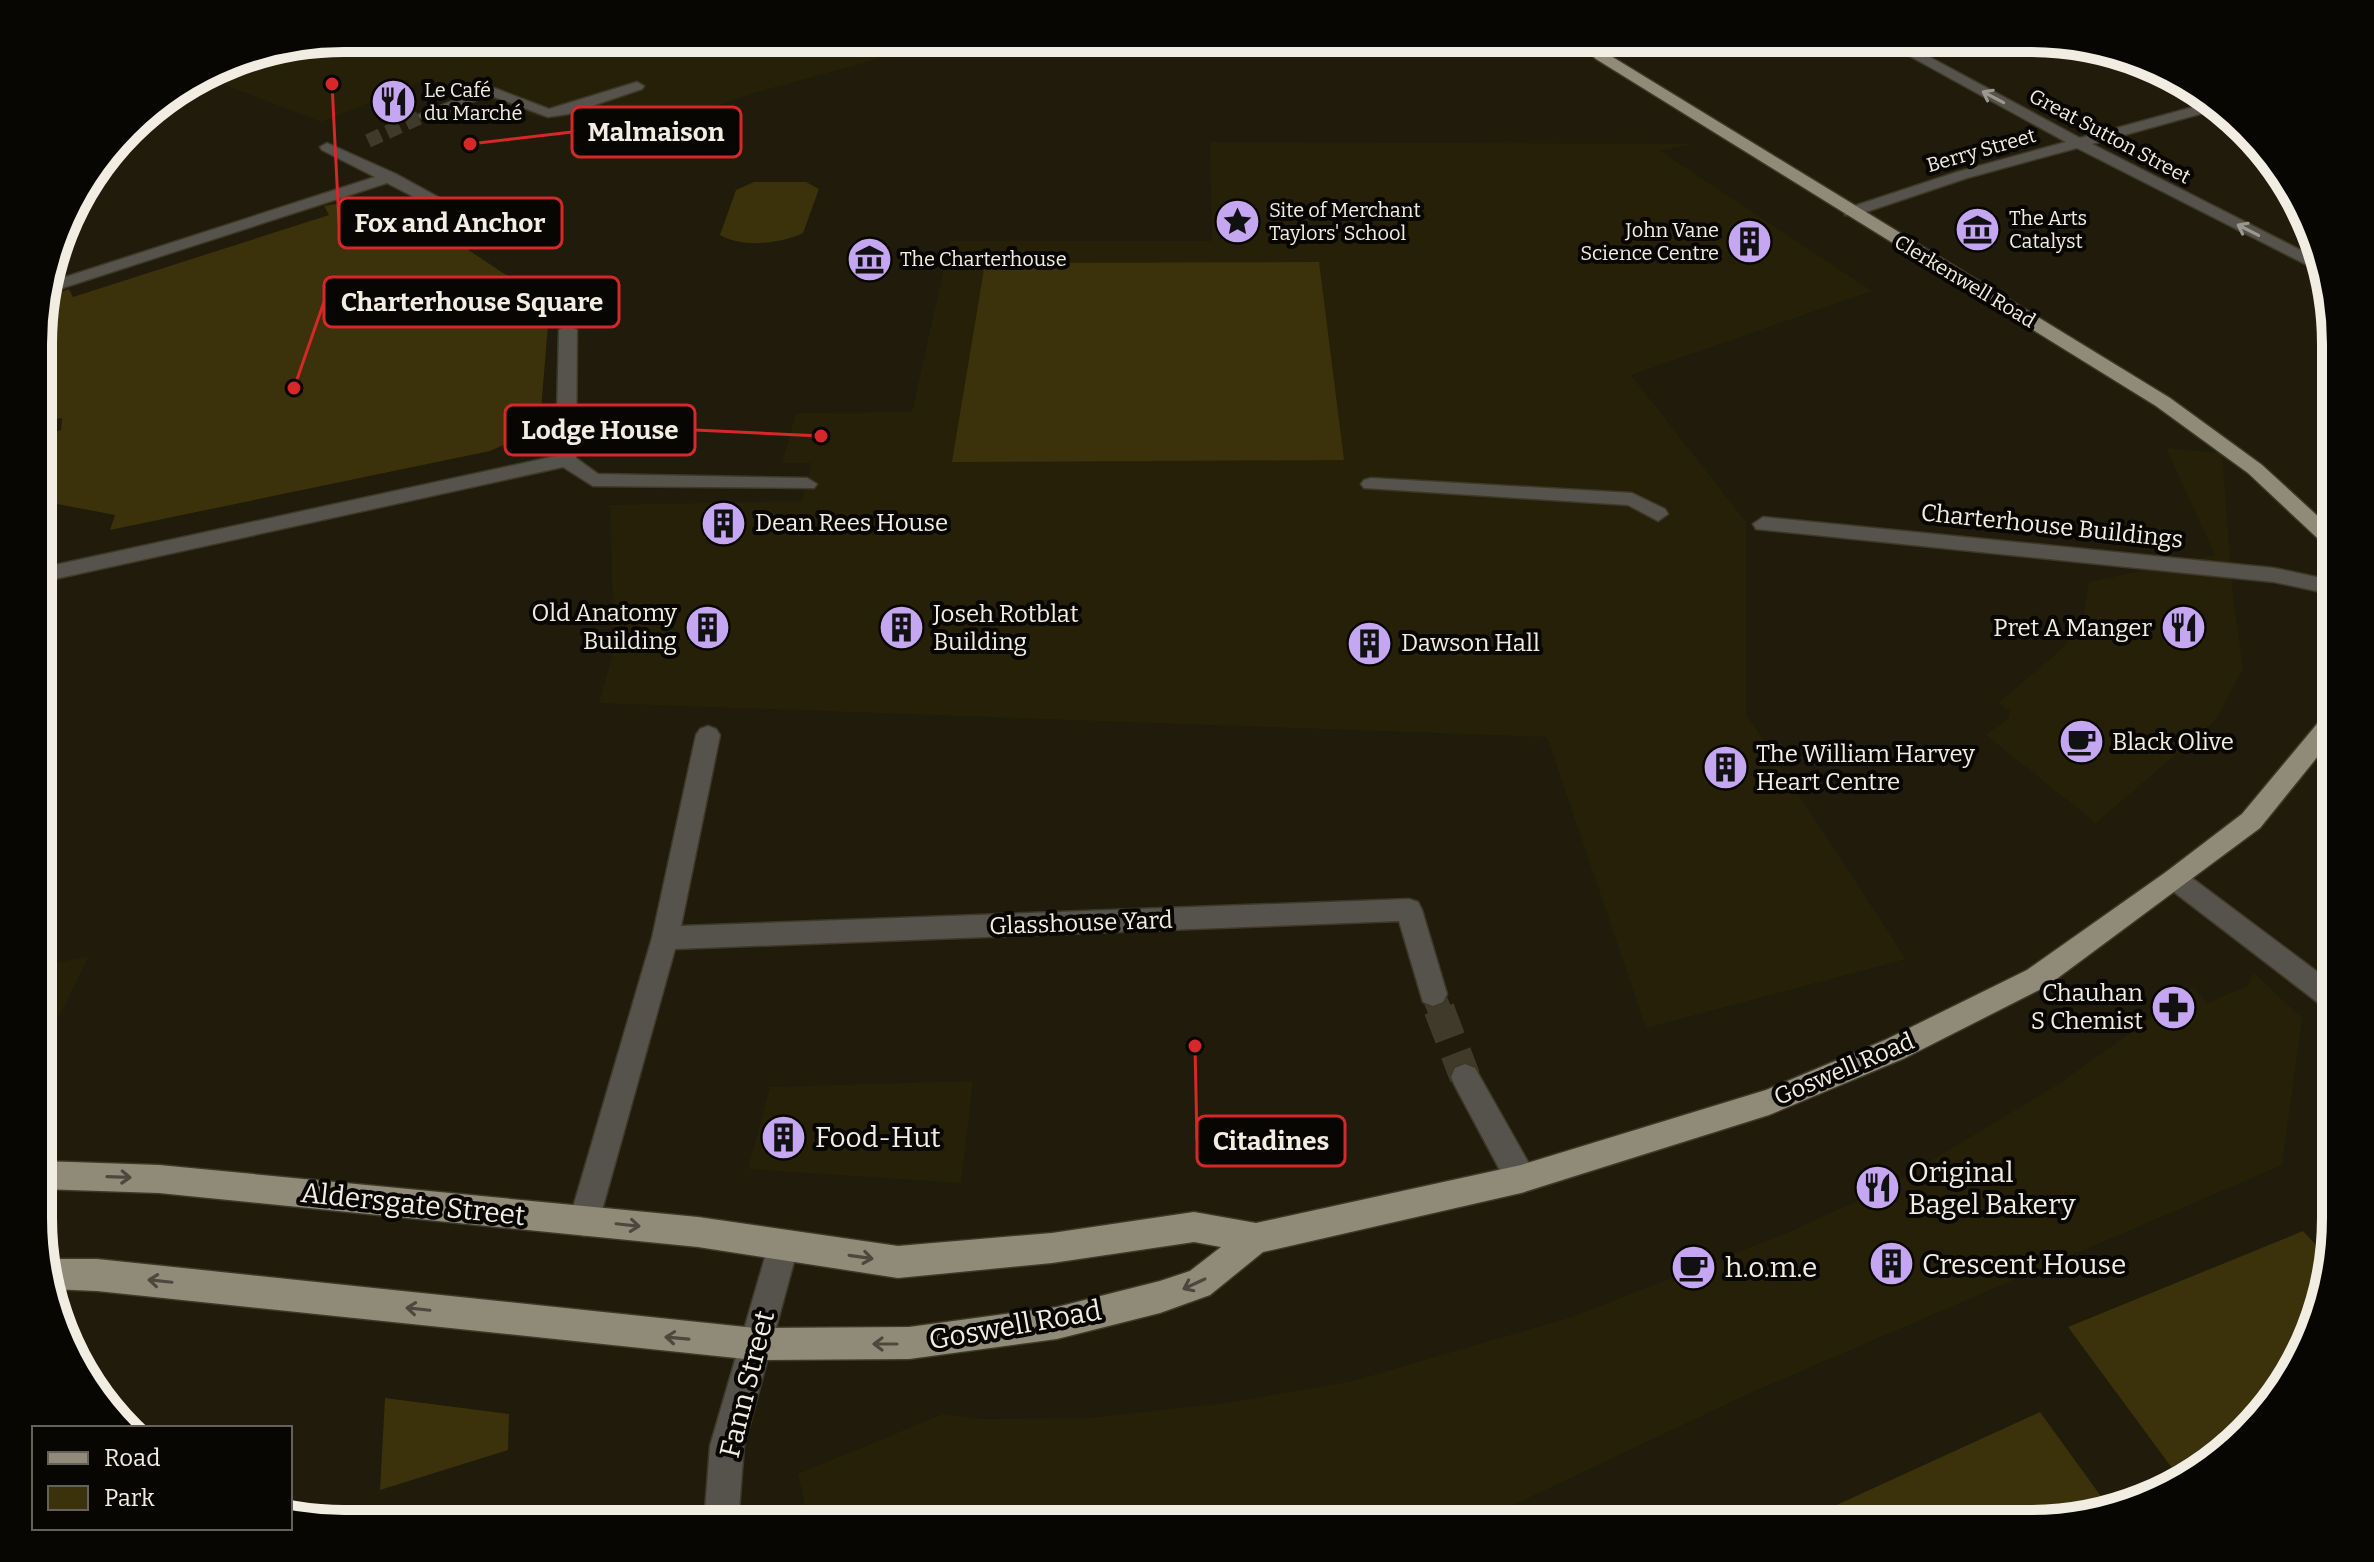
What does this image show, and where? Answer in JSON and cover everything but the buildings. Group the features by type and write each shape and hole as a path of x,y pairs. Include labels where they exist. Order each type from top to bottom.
{"main road":[{"name":"Clerkenwell Road","path":"1596,52 1851,212 2056,335 2214,437 2255,469 2322,531"},
{"name":"Goswell Road","path":"783,1247 898,1262 1052,1248 1194,1227 1256,1238 1521,1179 1769,1102 1895,1049 2037,978 2251,821 2322,735"},
{"name":"Aldersgate Street","path":"52,1175 159,1179 698,1232 783,1247"},
{"name":"Goswell Road","path":"755,1344 909,1343 1057,1323 1199,1284 1256,1238"},
{"path":"58,1273 97,1275 755,1344"}],"street":[{"name":"Great Sutton Street","path":"1913,52 2079,143 2310,262"},
{"path":"425,115 489,90 548,113 563,111 637,86"},
{"name":"Berry Street","path":"1851,212 1962,175 2203,108"},
{"path":"363,143 334,150 494,232"},
{"path":"58,285 391,177"},
{"path":"566,460 568,330"},
{"path":"52,573 566,460 593,480 807,484"},
{"path":"1371,484 1632,499 1658,514"},
{"name":"Charterhouse Buildings","path":"1763,524 2274,575 2322,585"},
{"path":"584,1221 665,938 708,735"},
{"path":"2175,879 2322,990"},
{"name":"Glasshouse Yard","path":"665,938 1409,910 1433,994"},
{"path":"1465,1077 1521,1179"},
{"name":"Fann Street","path":"722,1510 727,1446 783,1247"}],"shaded area":[{"path":"344,52 895,52 754,93 627,137 573,115 559,119 530,116 487,99 478,100 429,78 321,122 216,81 268,62 306,54"},
{"path":"1210,142 1693,144 1660,151 1872,291 1631,375 1746,522 1746,714 1906,959 1646,1028 1547,737 599,703 614,649 610,505 802,501 812,463 782,463 796,413 912,412 950,241 1212,241"},
{"path":"2166,448 2222,453 2233,598 2243,668 2216,720 2096,823 1986,735 2008,719 2010,711 1998,703 2055,655 2082,626 2089,582 2215,555"},
{"path":"89,956 52,1026 52,964"},
{"name":"Crescent House","path":"2253,972 2302,1018 2282,1165 1750,1393 1503,1510 806,1510 798,1474 943,1414 978,1419 1088,1418 1226,1403 1353,1381 1575,1316 1789,1232 1887,1187 2062,1082 2193,987 2208,1003 2249,985"},
{"path":"973,1081 961,1183 748,1169 770,1087"}],"green space":[{"path":"754,182 806,182 819,189 803,233 761,243 739,242 720,235 736,190"},
{"path":"373,197 392,199 503,273 524,283 549,313 539,434 517,439 490,451 110,530 115,515 52,504 52,433 61,430 62,418 52,420 52,355 57,348 52,344 57,293 69,289 73,297 329,215 324,206"},
{"path":"1319,262 1344,460 952,462 985,263"},
{"path":"2303,1231 2320,1250 2307,1312 2273,1380 2237,1425 2208,1450 2175,1472 2068,1327"},
{"path":"385,1398 509,1414 508,1450 380,1490"},
{"path":"2040,1412 2104,1500 2068,1508 2030,1510 1825,1510"}],"tunnel":[{"path":"368,141 425,115"},
{"path":"1433,994 1440,1011"},
{"path":"1439,1009 1465,1077"}],"place":[{"name":"Fox and Anchor","path":"332,84"},
{"name":"Le Café du Marché","path":"393,102"},
{"name":"Malmaison","path":"470,144"},
{"name":"Site of Merchant Taylors' School","path":"1238,222"},
{"name":"The Arts Catalyst","path":"1978,230"},
{"name":"John Vane Science Centre","path":"1750,242"},
{"name":"The Charterhouse","path":"869,259"},
{"name":"Charterhouse Square","path":"294,388"},
{"name":"Lodge House","path":"821,436"},
{"name":"Dean Rees House","path":"724,523"},
{"name":"Old Anatomy Building","path":"708,627"},
{"name":"Joseh Rotblat Building","path":"902,628"},
{"name":"Pret A Manger","path":"2183,628"},
{"name":"Dawson Hall","path":"1370,643"},
{"name":"Black Olive","path":"2081,742"},
{"name":"The William Harvey Heart Centre","path":"1725,768"},
{"name":"Chauhan S Chemist","path":"2174,1007"},
{"name":"Citadines","path":"1195,1046"},
{"name":"Food-Hut","path":"784,1137"},
{"name":"Original Bagel Bakery","path":"1877,1188"},
{"name":"Crescent House","path":"1891,1264"},
{"name":"h.o.m.e","path":"1694,1267"}]}
